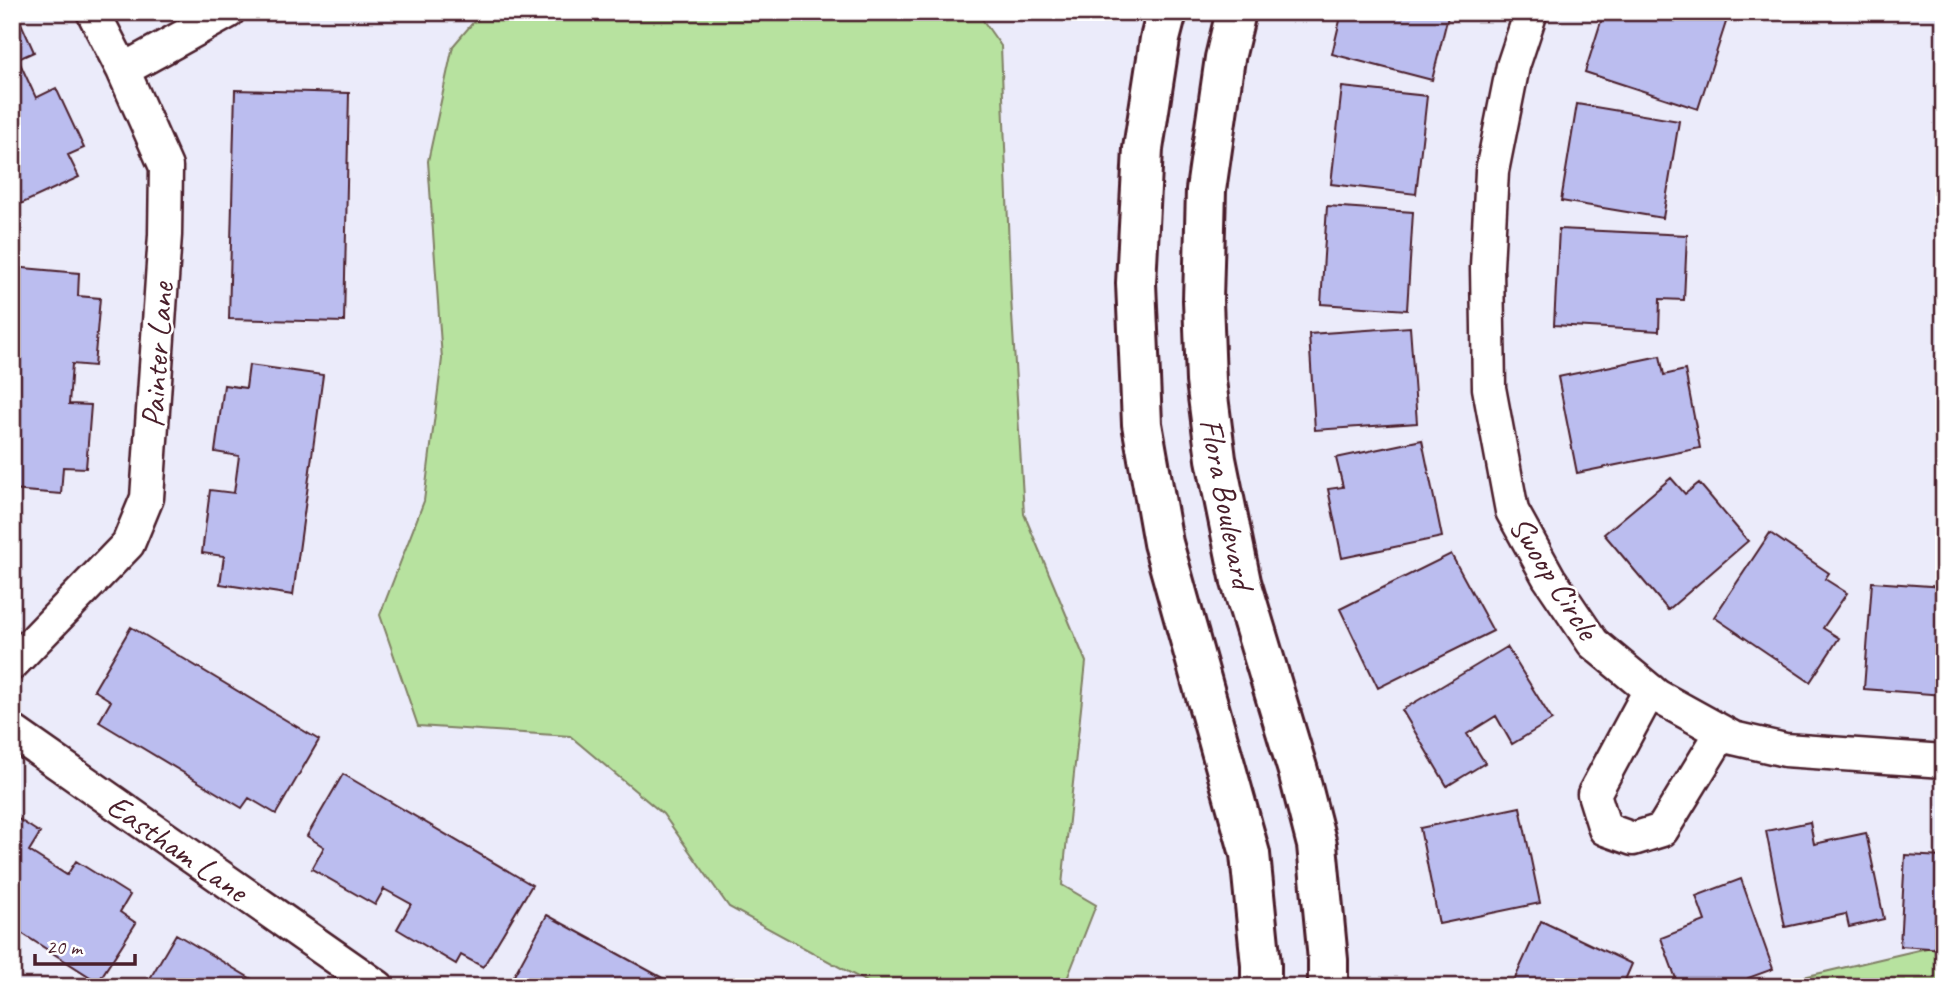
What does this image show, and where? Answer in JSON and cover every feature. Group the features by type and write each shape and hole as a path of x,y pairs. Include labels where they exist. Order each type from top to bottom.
{"street":[{"name":"Painter Lane","path":"12,664 128,544 146,498 165,235 166,167 123,70 93,12"},
{"path":"123,70 228,12"},
{"name":"Flora Boulevard","path":"1167,12 1160,39 1143,149 1136,283 1142,424 1163,543 1250,854 1261,987"},
{"name":"Flora Boulevard","path":"1236,12 1225,58 1206,190 1203,300 1206,381 1216,459 1241,582 1298,771 1317,845 1328,987"},
{"name":"Swoop Circle","path":"1531,12 1513,66 1492,171 1487,267 1489,388 1511,510 1549,578 1593,643 1650,690 1722,732 1733,738 1785,750 1944,761"},
{"path":"1650,690 1594,794 1605,829 1633,839 1662,830 1722,732"},
{"name":"Eastham Lane","path":"12,731 378,987"}],"green space":[{"path":"482,12 977,12 1001,46 1011,298 1024,514 1086,662 1062,885 1096,905 1065,984 1058,987 876,987 729,907 663,814 570,736 418,726 380,615 424,501 442,359 428,161 453,46"},
{"path":"1944,944 1944,987 1761,987"}],"building":[{"path":"12,12 16,12 34,52 18,59 36,98 56,88 84,148 68,155 79,177 12,208"},
{"path":"1342,12 1449,12 1432,80 1332,54"},
{"path":"1604,12 1715,12 1728,16 1698,109 1585,72"},
{"path":"1342,87 1427,96 1416,194 1331,184"},
{"path":"235,90 349,93 344,322 229,319"},
{"path":"1577,104 1679,121 1663,218 1561,201"},
{"path":"1327,206 1413,212 1407,310 1321,304"},
{"path":"1559,229 1687,235 1684,300 1660,299 1659,331 1554,325"},
{"path":"12,267 79,273 78,296 100,298 94,366 72,364 69,404 91,405 86,468 63,467 61,494 12,490"},
{"path":"1410,327 1417,423 1315,430 1309,334"},
{"path":"1660,356 1664,375 1685,370 1700,448 1577,473 1558,377"},
{"path":"249,365 323,375 293,595 220,584 224,556 202,553 210,490 234,493 239,456 215,452 224,385 246,388"},
{"path":"1422,440 1442,537 1342,558 1328,489 1343,487 1336,458"},
{"path":"1671,478 1685,494 1699,483 1748,541 1668,610 1604,534"},
{"path":"1770,533 1829,573 1825,579 1847,593 1823,628 1839,638 1810,682 1714,617"},
{"path":"1451,554 1493,631 1378,688 1340,609"},
{"path":"1872,582 1944,587 1944,695 1864,689"},
{"path":"131,627 319,740 276,814 249,798 242,808 99,722 111,701 94,690"},
{"path":"1507,647 1552,720 1512,744 1496,716 1467,734 1485,763 1447,786 1402,710"},
{"path":"343,774 532,885 483,967 461,955 456,964 397,929 411,904 384,889 375,905 312,869 324,847 307,836"},
{"path":"1520,807 1540,903 1439,924 1420,828"},
{"path":"12,815 40,833 29,851 67,875 76,861 130,895 120,912 136,923 98,982 12,927"},
{"path":"1810,822 1814,844 1866,833 1884,919 1849,927 1846,914 1785,927 1766,831"},
{"path":"1905,855 1944,857 1944,949 1900,946"},
{"path":"1741,879 1773,969 1748,978 1751,987 1679,987 1661,938 1705,921 1696,896"},
{"path":"547,915 679,987 522,987 511,981"},
{"path":"1541,921 1632,964 1622,987 1511,987"},
{"path":"176,934 265,987 145,987"}]}
